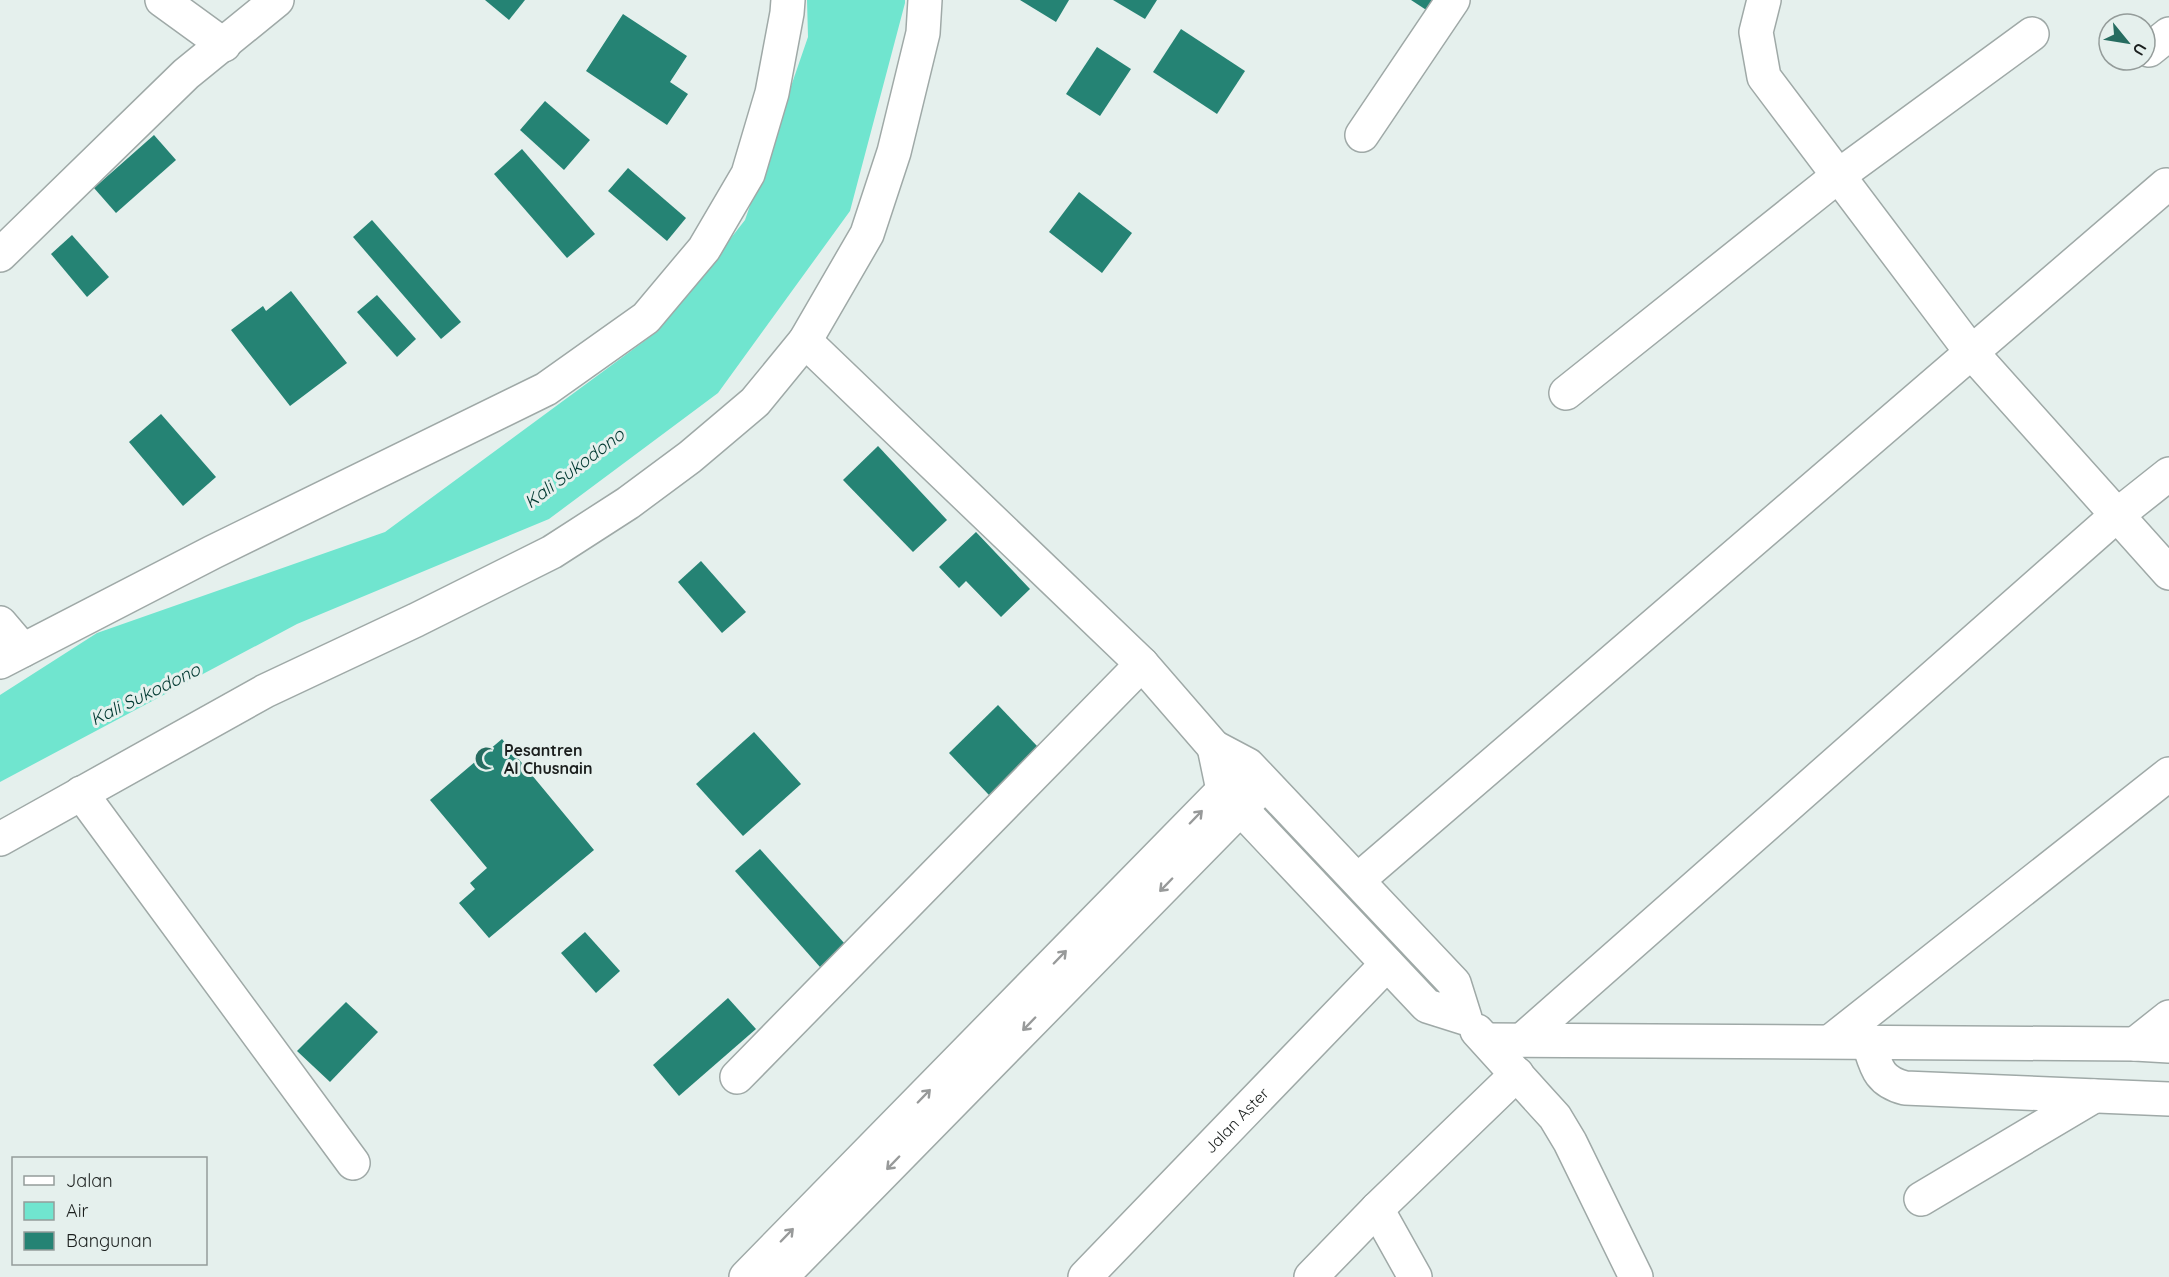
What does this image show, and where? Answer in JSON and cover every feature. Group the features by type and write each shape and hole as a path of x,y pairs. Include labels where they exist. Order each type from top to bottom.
{"street":[{"path":"162,0 224,45"},
{"path":"0,255 186,74 277,0"},
{"path":"0,623 11,656 224,547 546,389 646,318 704,249 748,174 772,93 788,0"},
{"path":"0,839 265,691 416,620 552,552 628,503 690,457 754,402 805,341 867,234 894,153 923,33 925,0"},
{"path":"1362,135 1454,0"},
{"path":"1764,0 1756,32 1764,77 1972,353 2169,573"},
{"path":"1566,393 1838,176 2032,34"},
{"path":"1358,880 2166,185"},
{"path":"805,341 1142,664 1214,747 1257,774 1454,983 1475,1029 1555,1117 1564,1131 1636,1277"},
{"path":"1522,1040 2116,516 2169,474"},
{"path":"737,1077 1142,664"},
{"path":"1214,747 1232,799 1427,1006 1475,1029 1522,1040 1868,1041 2135,1044 2169,1047"},
{"path":"746,1277 1257,774"},
{"path":"1832,1041 2169,774"},
{"path":"81,793 353,1163"},
{"path":"782,1277 1232,799"},
{"name":"Jalan Aster","path":"1084,1277 1387,964"},
{"path":"2135,1044 2169,1017"},
{"path":"1868,1041 1882,1077 1893,1085 1905,1088 2169,1099"},
{"path":"1311,1277 1377,1209 1517,1074"},
{"path":"1921,1199 2094,1096"},
{"path":"1377,1209 1415,1277"}],"water":[{"name":"Kali Sukodono","path":"807,0 905,0 905,3 850,211 718,393 549,519 297,624 0,782 0,695 97,633 385,532 658,331 745,220 808,37"}],"building":[{"path":"485,0 525,0 509,20"},
{"path":"1020,0 1069,0 1056,22"},
{"path":"1113,0 1157,0 1145,19"},
{"path":"1411,0 1444,0 1434,15"},
{"path":"623,14 687,56 670,82 688,94 667,125 586,71"},
{"path":"1181,29 1245,71 1217,114 1153,72"},
{"path":"1097,47 1131,69 1100,116 1066,94"},
{"path":"545,101 590,140 564,170 520,130"},
{"path":"154,135 176,160 116,213 94,188"},
{"path":"522,149 595,234 567,258 494,174"},
{"path":"628,168 686,218 667,241 608,191"},
{"path":"1079,192 1132,233 1102,273 1049,232"},
{"path":"372,220 461,322 441,339 353,237"},
{"path":"72,235 109,277 87,297 51,254"},
{"path":"291,291 347,363 290,406 231,330 263,306 266,311"},
{"path":"377,295 416,339 397,357 357,312"},
{"path":"161,414 216,477 183,506 129,442"},
{"path":"878,446 947,520 913,552 843,480"},
{"path":"976,532 1030,589 1001,617 966,581 959,588 939,567"},
{"path":"701,561 746,612 722,633 678,582"},
{"path":"998,705 1038,747 989,795 949,753"},
{"path":"754,732 801,784 743,836 696,784"},
{"path":"502,739 594,850 489,938 459,903 475,889 470,883 487,868 430,800"},
{"path":"760,849 845,944 820,967 735,871"},
{"path":"585,932 620,971 596,993 561,953"},
{"path":"728,998 756,1029 679,1096 653,1065"},
{"path":"346,1002 378,1032 330,1082 297,1051"}],"place":[{"name":"Pesantren Al Chusnain","path":"486,759"}]}
